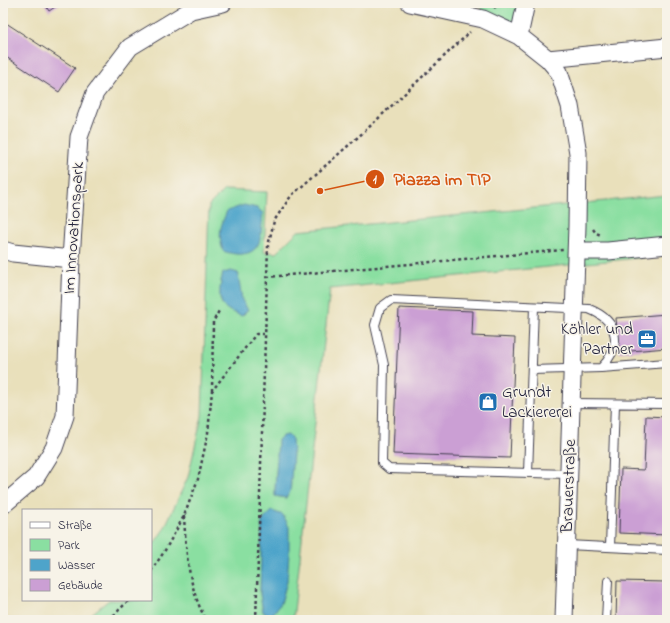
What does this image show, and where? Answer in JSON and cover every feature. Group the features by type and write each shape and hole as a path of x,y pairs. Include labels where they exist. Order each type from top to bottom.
{"street":[{"name":"Im Innovationspark","path":"3,505 36,477 54,448 65,416 71,259 79,136 94,93 130,47 191,10 223,3"},
{"path":"410,3 483,19 519,36 548,59 559,72 570,106 578,153 577,251 608,251 667,245"},
{"path":"519,36 526,3"},
{"path":"548,59 667,47"},
{"path":"3,250 13,253 71,259"},
{"name":"Brauerstraße","path":"564,620 577,251"}],"lane":[{"path":"569,474 389,469 382,463 384,366 375,325 380,308 392,300 589,310 600,314 607,320 612,327 615,338 613,349 608,361 601,368"},
{"path":"528,473 534,307"},
{"path":"532,370 601,368 667,363"},
{"path":"572,404 667,404"},
{"path":"610,547 615,404"},
{"path":"567,546 667,550"},
{"path":"606,620 608,581"}],"path":[{"path":"256,620 268,246 274,221 290,196 366,130 483,19"},
{"path":"267,277 561,250 577,251"},
{"path":"152,570 164,552 184,516 198,479 208,433 212,391 213,322 220,309"},
{"path":"212,391 256,334 265,334"},
{"path":"184,516 186,552 191,583 206,620"},
{"path":"109,620 127,601"}],"green space":[{"path":"481,3 523,3 519,36 483,19"},
{"path":"224,190 267,192 264,252 276,253 298,231 667,195 667,255 330,289 293,620 84,620 108,601 152,601 152,547 164,529 188,477 202,416 209,205","holes":["221,280 240,290 242,300 223,306 220,298","278,458 290,477 291,487 286,498 275,496","262,521 287,581 281,603 271,616 263,612 260,594"]}],"water":[{"path":"244,205 257,208 263,213 258,245 250,252 245,254 234,254 223,251 220,231 227,211"},
{"path":"231,271 238,273 242,300 248,310 242,316 228,310 222,304 221,300 220,289 223,273"},
{"path":"288,435 292,439 293,454 290,492 286,498 275,496 275,489 278,440 282,436"},
{"path":"272,511 283,515 289,527 289,554 287,581 281,603 271,616 263,612 260,594 262,521"}],"building":[{"path":"44,3 61,3 49,11"},
{"path":"3,21 75,68 59,92 3,55"},
{"path":"399,308 473,311 472,336 515,338 510,458 393,454"},
{"path":"667,314 667,348 619,352 616,318"},
{"path":"646,416 667,417 667,535 619,533 621,469 644,470"},
{"path":"617,581 667,582 667,620 616,620"}],"place":[{"name":"Piazza im TIP","path":"320,191"},
{"name":"Köhler und Partner","path":"647,339"},
{"name":"Grundt Lackiererei","path":"488,402"}]}
